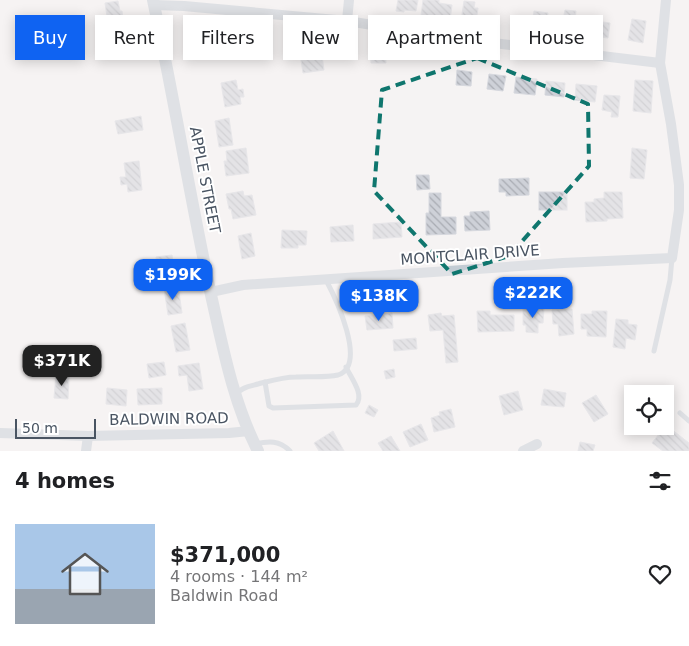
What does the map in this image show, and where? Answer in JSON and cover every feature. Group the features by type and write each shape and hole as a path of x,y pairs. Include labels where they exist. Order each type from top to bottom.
{"street":[{"path":"348,15 349,0"},
{"path":"666,0 660,63 679,185 678,218 672,258"},
{"path":"153,3 283,15"},
{"name":"APPLE STREET","path":"153,3 226,361 248,431 256,448"},
{"path":"358,23 468,40 660,63"},
{"name":"MONTCLAIR DRIVE","path":"211,292 243,285 544,264 672,258"},
{"name":"BALDWIN ROAD","path":"0,433 88,436 248,431"},
{"path":"86,451 88,436"},
{"path":"523,451 537,444"}],"lane":[{"path":"654,351 670,280 672,258"},
{"path":"236,396 240,390 264,382 293,377 338,375 344,371 350,360 351,344 339,308 326,280"},
{"path":"264,382 269,406 273,408 356,405 359,402 360,396 346,367"},
{"path":"680,413 689,421"},
{"path":"256,448 269,440 279,442 290,451"}],"highlighted area":[{"path":"477,58 588,104 589,166 509,256 452,274 374,191 382,90"}],"building":[{"path":"398,0 418,0 416,11 396,11"},
{"path":"423,0 439,0 439,3 452,5 451,15 421,15"},
{"path":"118,1 122,15 107,15 105,3"},
{"path":"464,1 475,2 474,8 478,8 477,15 462,15"},
{"path":"565,10 576,11 576,15 564,15"},
{"path":"534,11 548,13 548,15 533,15"},
{"path":"632,19 646,21 643,43 628,40"},
{"path":"603,22 610,23 608,38 603,37"},
{"path":"301,60 323,60 324,70 303,73"},
{"path":"371,60 386,60 386,63 371,63"},
{"path":"457,70 472,72 471,86 456,85"},
{"path":"489,74 506,76 503,91 487,89"},
{"path":"516,77 537,79 535,95 514,93"},
{"path":"236,80 238,90 243,89 244,97 240,97 241,104 225,107 221,83"},
{"path":"635,80 653,81 651,113 633,111"},
{"path":"546,81 565,83 564,97 545,95"},
{"path":"576,84 597,86 595,102 575,100"},
{"path":"604,95 620,96 618,117 611,117 612,112 602,110"},
{"path":"141,116 143,130 118,134 115,121"},
{"path":"229,118 233,145 219,147 215,121"},
{"path":"246,148 249,173 226,176 224,161 227,161 226,151"},
{"path":"632,148 647,150 644,179 630,178"},
{"path":"139,161 142,190 128,192 127,184 121,185 120,177 126,177 124,163"},
{"path":"416,175 429,175 430,189 417,190"},
{"path":"529,178 529,195 506,196 506,192 499,192 499,179"},
{"path":"243,191 244,196 252,195 256,215 233,219 226,194"},
{"path":"539,192 567,192 567,210 539,210"},
{"path":"604,192 622,192 623,218 586,222 585,202 594,202 594,199 604,198"},
{"path":"429,193 441,193 441,217 456,217 456,234 426,235 426,213 429,213"},
{"path":"489,211 490,230 465,231 464,216 470,216 470,212"},
{"path":"401,222 402,237 373,239 373,224"},
{"path":"353,225 354,241 331,242 330,227"},
{"path":"282,230 307,231 306,245 298,245 298,248 281,248"},
{"path":"251,233 255,256 242,259 238,236"},
{"path":"172,255 175,277 159,279 156,257"},
{"path":"178,286 182,313 168,315 164,288"},
{"path":"523,307 544,308 543,323 538,323 538,333 526,332 526,325 523,325"},
{"path":"572,309 574,334 559,336 558,324 553,324 552,310"},
{"path":"477,311 490,311 490,315 514,315 514,331 478,332"},
{"path":"592,311 607,311 606,337 587,336 587,329 581,329 581,314 592,314"},
{"path":"392,313 393,328 367,330 365,316"},
{"path":"441,313 442,316 454,315 458,362 446,363 443,330 430,331 428,315"},
{"path":"616,319 628,320 628,324 637,325 635,340 626,338 625,349 613,347"},
{"path":"185,323 190,350 176,352 171,326"},
{"path":"416,338 417,349 394,351 393,340"},
{"path":"164,362 166,375 149,378 147,364"},
{"path":"199,363 203,389 189,391 187,375 179,376 178,366"},
{"path":"394,369 395,377 386,379 384,371"},
{"path":"56,375 69,377 68,399 54,398"},
{"path":"107,388 127,390 126,406 106,404"},
{"path":"162,388 162,404 138,405 137,389"},
{"path":"544,389 566,393 564,407 541,405"},
{"path":"518,391 523,410 504,415 499,396"},
{"path":"596,395 608,414 594,422 582,403"},
{"path":"369,405 378,410 374,417 365,413"},
{"path":"451,409 455,427 434,432 431,418 440,415 439,412"},
{"path":"421,424 428,440 410,447 403,432"},
{"path":"333,431 344,451 319,451 314,443"},
{"path":"674,431 689,443 689,451 663,451 652,443 658,435 674,435"},
{"path":"391,436 400,451 383,451 378,443"},
{"path":"580,442 595,445 593,451 578,451"}]}
